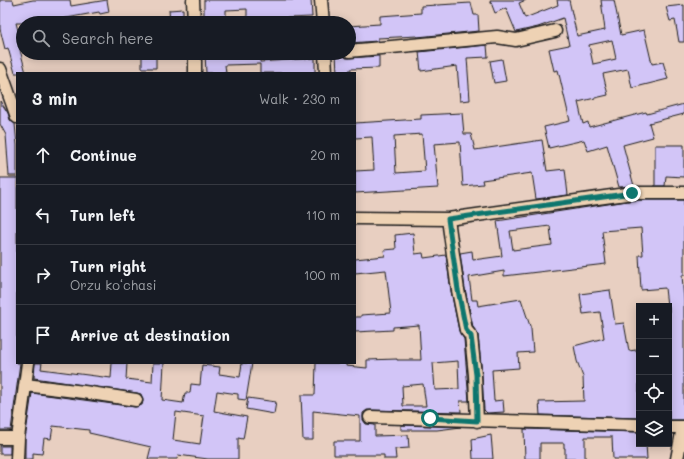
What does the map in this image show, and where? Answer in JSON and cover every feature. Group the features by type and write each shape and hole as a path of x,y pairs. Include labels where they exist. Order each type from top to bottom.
{"street":[{"path":"193,0 194,16"},
{"path":"321,0 322,16"},
{"path":"356,50 497,37 516,40 555,31"},
{"path":"195,60 195,72"},
{"path":"325,60 326,72"},
{"path":"0,70 4,96 16,115"},
{"path":"356,218 448,219 632,193 684,193"},
{"path":"448,219 458,290 466,330 471,336 476,375 477,421"},
{"path":"17,459 18,438 28,364"},
{"path":"25,386 84,392 136,400"},
{"path":"370,417 636,425"},
{"path":"672,427 684,427 676,459"},
{"path":"0,438 18,438"}],"building":[{"path":"0,0 13,0 14,4 33,0 70,0 71,6 107,0 109,12 100,14 99,12 77,16 16,16 16,60 23,60 26,72 15,73 8,48 5,49 0,29"},
{"path":"204,0 311,0 312,16 247,16 247,9 226,10 226,16 204,16"},
{"path":"490,0 526,0 519,3 525,18 558,5 557,0 569,0 577,36 605,30 601,0 614,0 621,35 644,30 652,64 663,62 668,79 632,88 628,69 603,74 608,95 578,102 583,124 588,122 589,127 684,104 684,114 649,123 653,137 623,145 634,186 619,187 607,145 588,151 584,140 549,148 544,127 570,121 558,70 554,71 549,49 569,45 563,18 538,27 516,32 506,8 495,13","holes":["612,40 616,59 593,64 589,45"]},
{"path":"471,3 474,15 478,15 479,31 417,37 378,38 378,41 356,43 356,26 380,24 380,16 421,13 421,6"},
{"path":"684,5 684,42 679,42 675,20 670,21 666,7"},
{"path":"183,9 183,16 169,16 169,10"},
{"path":"487,45 488,57 467,58 470,100 460,101 457,66 421,71 419,52"},
{"path":"379,56 379,68 350,69 350,72 337,72 336,60 356,60 356,57"},
{"path":"502,59 506,81 494,83 490,61"},
{"path":"142,60 156,60 156,68 142,68"},
{"path":"205,60 260,60 260,62 315,60 315,72 260,72 260,64 225,65 226,72 206,72"},
{"path":"0,101 8,113 10,120 15,124 16,176 9,176 6,135 0,124"},
{"path":"462,113 464,134 471,134 475,150 542,140 547,171 565,169 568,195 536,199 532,173 482,180 483,184 463,186 460,142 434,144 438,188 356,193 356,171 374,170 372,137 356,138 356,123 421,119 421,115","holes":["422,134 425,171 396,173 394,136"]},
{"path":"655,145 684,145 684,177 666,176 665,186 655,186"},
{"path":"0,178 16,178 16,364 20,364 11,430 0,430"},
{"path":"634,200 684,200 684,275 682,275 684,301 684,420 672,420 672,303 667,303 665,288 641,290 639,255 643,255 641,228 602,231 606,264 504,276 504,271 469,277 472,300 477,300 478,306 521,299 531,329 533,352 518,353 519,368 492,370 494,401 503,400 504,412 487,413 484,410 478,335 473,327 465,289 460,253 472,251 473,260 502,256 497,221","holes":["550,226 552,245 513,250 510,231"]},
{"path":"413,233 415,254 423,253 424,258 446,255 459,331 464,339 469,401 460,401 461,412 367,410 363,413 363,420 366,424 375,425 375,436 408,435 409,448 395,449 396,459 384,459 384,455 334,455 334,441 360,441 360,416 313,411 313,440 303,440 301,395 315,395 316,364 346,364 346,366 367,368 367,360 421,360 419,325 393,327 393,330 356,332 356,317 361,317 361,315 391,313 386,270 356,273 356,259 385,256 384,250 396,249 395,235","holes":["458,361 459,389 435,390 433,363","423,384 426,406 403,406 402,386"]},
{"path":"610,290 615,324 624,323 629,351 636,350 636,418 540,415 539,402 584,401 583,377 577,361 574,346 604,338 600,312 583,314 580,294"},
{"path":"35,364 42,364 41,369 111,378 112,364 127,364 126,379 152,382 153,364 164,364 162,400 183,403 185,393 190,393 191,384 200,385 202,365 220,367 219,374 240,377 242,364 252,364 246,400 238,399 238,394 217,391 214,411 247,417 243,439 238,438 238,459 208,459 178,455 177,459 148,459 151,447 89,433 89,430 53,426 51,439 44,438 42,454 33,453 33,459 25,459 25,439 32,393 135,407 142,405 143,401 141,394 34,378","holes":["176,412 204,416 200,444 173,440"]},
{"path":"248,398 276,402 274,414 246,409"},
{"path":"401,425 461,427 437,430 401,430"},
{"path":"524,429 636,432 636,447 646,447 647,459 613,459 612,437 585,437 585,459 565,459 564,443 540,443 540,459 525,459"},
{"path":"491,435 493,459 473,459 472,439"},
{"path":"0,446 10,446 10,454 0,454"}],"route":[{"path":"430,418 477,421 476,375 471,336 466,330 458,290 448,219 632,193"}]}
